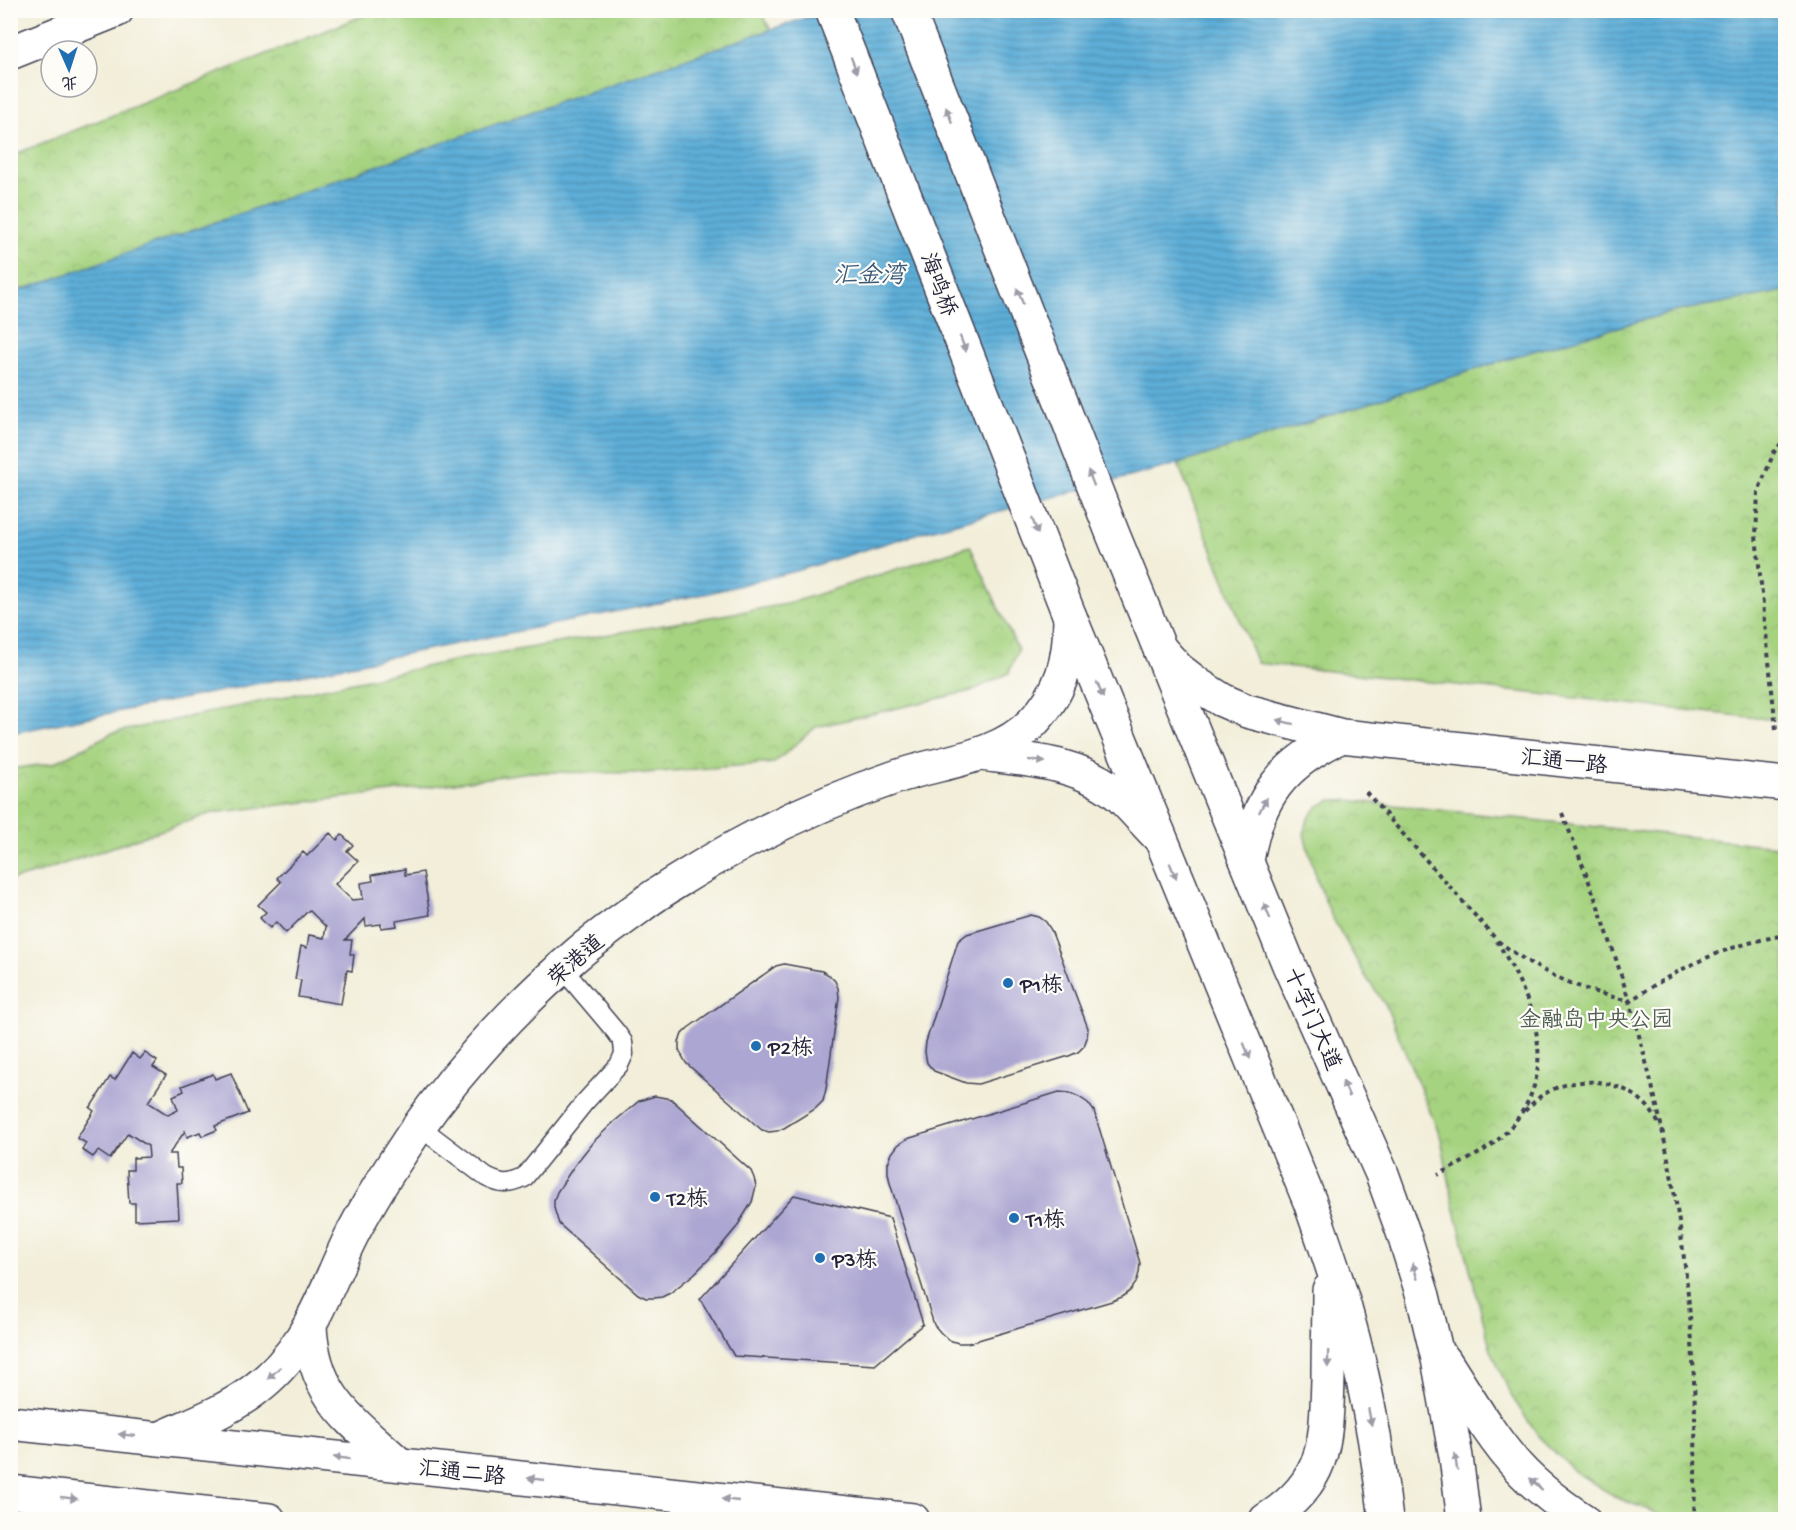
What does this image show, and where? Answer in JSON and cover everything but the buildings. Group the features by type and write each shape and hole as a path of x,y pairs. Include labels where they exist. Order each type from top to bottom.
{"street":[{"path":"10,53 117,10"},
{"name":"海鸣桥","path":"832,10 1070,617"},
{"name":"十字门大道","path":"908,10 1112,532 1289,964 1382,1174 1423,1296 1456,1457 1464,1520"},
{"path":"979,754 1007,742 1030,724 1050,702 1063,675 1070,647 1070,617"},
{"path":"1070,617 1310,1202 1330,1259 1348,1317 1362,1375 1380,1469 1386,1520"},
{"name":"汇通一路","path":"1160,649 1178,669 1222,700 1247,711 1342,736 1785,784"},
{"path":"1247,861 1258,815 1269,794 1283,775 1307,755 1342,736"},
{"path":"979,754 1055,764 1079,771 1101,782 1121,797 1160,839"},
{"name":"荣港道","path":"161,1438 231,1406 276,1372 310,1327 348,1243 394,1162 448,1088 508,1018 576,955 649,899 728,850 811,809 897,776 979,754"},
{"path":"1266,1520 1283,1509 1301,1491 1313,1473 1322,1452 1327,1429 1330,1259"},
{"path":"310,1327 315,1363 321,1380 331,1396 342,1411 399,1464"},
{"path":"1435,1347 1499,1443 1518,1467 1563,1507 1583,1520"},
{"name":"汇通二路","path":"10,1423 913,1520"},
{"path":"10,1492 255,1519"}],"lane":[{"path":"420,1127 498,1184 512,1184 524,1178 577,1111 619,1065 624,1054 623,1042 616,1032 562,968"}],"path":[{"path":"1776,729 1756,536 1758,492 1774,452 1785,438"},
{"path":"1366,792 1495,938 1511,964 1534,1021 1540,1051 1536,1082 1524,1112"},
{"path":"1562,813 1587,875 1630,1001 1663,1130 1683,1251 1691,1328 1695,1395 1694,1520"},
{"path":"1495,938 1519,957 1572,985 1601,995 1630,1001 1695,962 1729,948 1785,935"},
{"path":"1438,1175 1477,1154 1503,1136 1545,1093 1571,1083 1599,1081 1626,1090 1648,1107 1663,1130"}],"green space":[{"path":"760,10 771,30 11,295 10,156 375,11"},
{"path":"1785,291 1785,721 1257,663 1178,464 1533,351 1672,312"},
{"path":"970,546 1018,650 1009,673 971,691 816,727 774,763 645,773 530,772 391,792 212,813 11,880 11,769 54,763 112,733 457,660 787,604"},
{"name":"金融岛中央公园","path":"1331,800 1785,847 1785,1519 1698,1520 1664,1516 1617,1498 1574,1471 1538,1436 1510,1394 1490,1347 1454,1206 1441,1138 1386,1006 1366,977 1331,915 1318,883 1304,834 1308,819 1317,807"}],"water":[{"name":"汇金湾","path":"825,11 1785,11 1785,291 1672,312 1533,351 1178,464 922,532 800,570 709,593 11,733 10,294"}],"place":[{"name":"P1栋","path":"1008,983"},
{"name":"P2栋","path":"756,1046"},
{"name":"T2栋","path":"655,1197"},
{"name":"T1栋","path":"1014,1218"},
{"name":"P3栋","path":"820,1258"}]}
